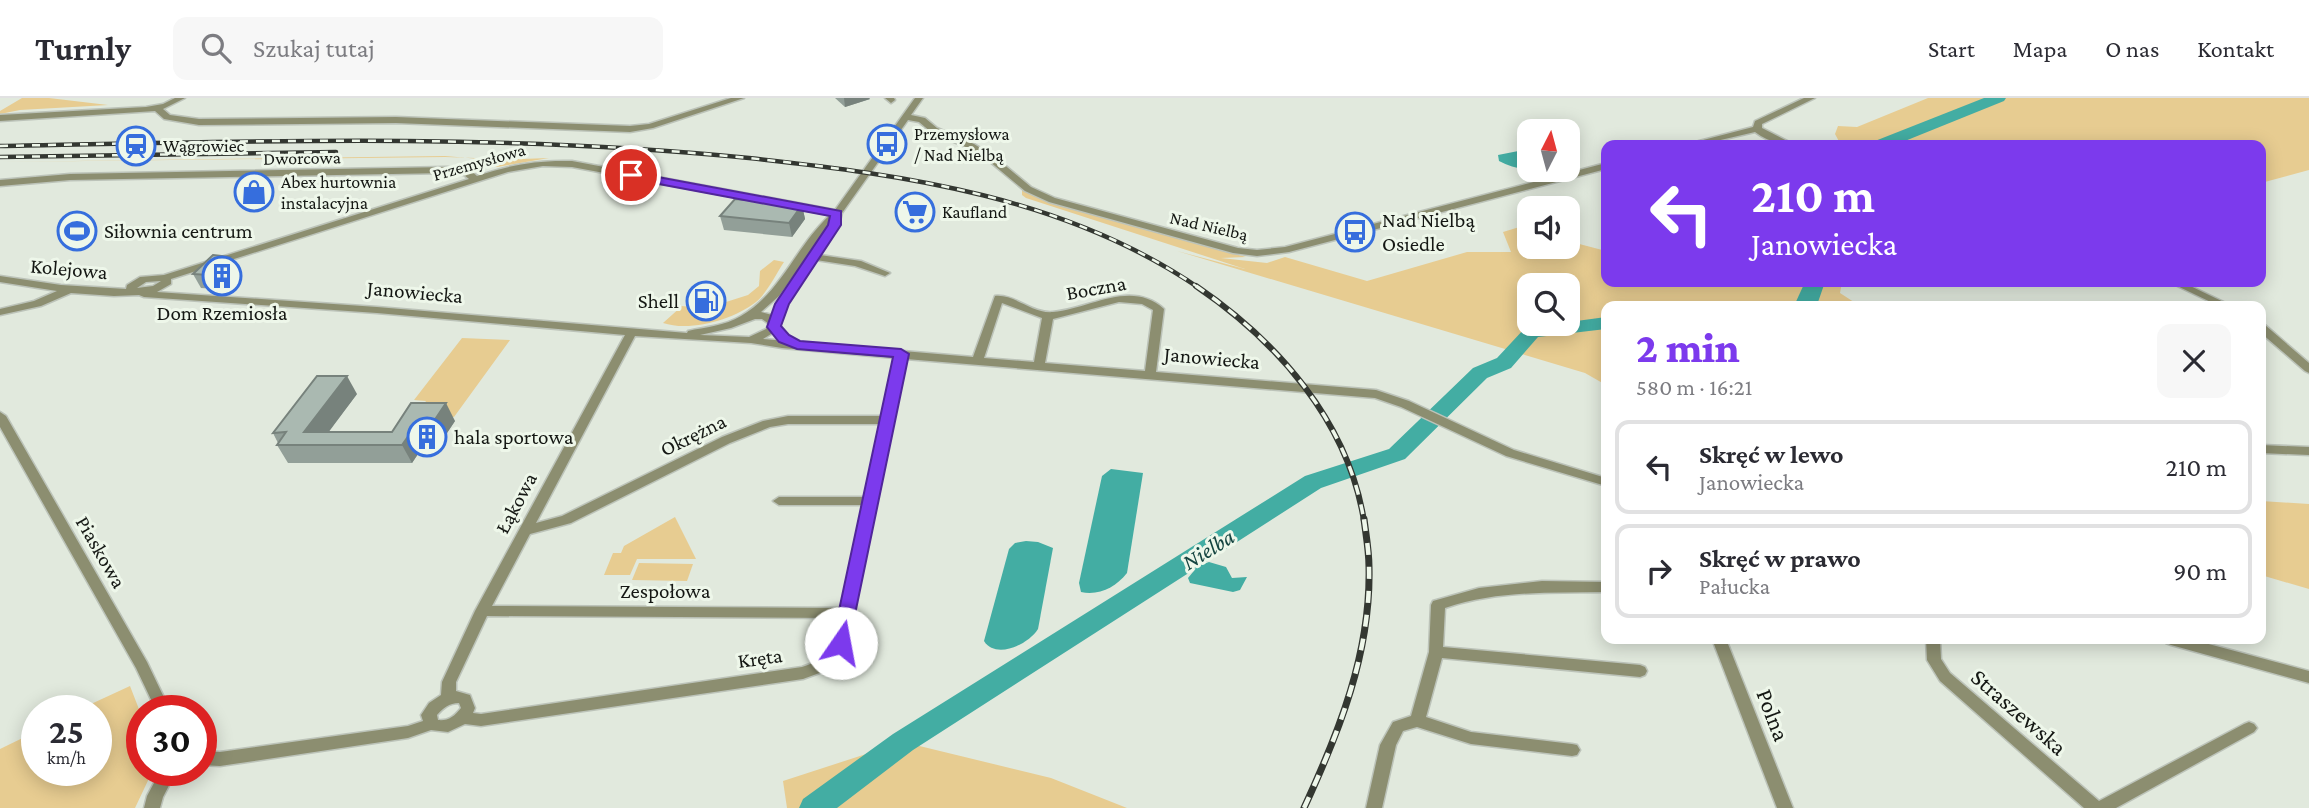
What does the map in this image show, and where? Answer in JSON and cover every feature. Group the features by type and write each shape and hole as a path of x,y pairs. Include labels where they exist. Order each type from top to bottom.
{"street":[{"path":"0,118 157,108 181,98"},
{"path":"157,108 167,117 199,122 396,120 637,128 740,98"},
{"path":"751,340 768,334 782,304 834,225 837,214 919,98"},
{"path":"1757,129 1760,121 1811,98"},
{"name":"Nad Nielbą","path":"905,117 922,120 934,130 983,152 1038,195 1199,242 1249,253 1271,252 1305,245 1601,167"},
{"path":"1710,140 1757,129 1778,140"},
{"name":"Przemysłowa","path":"164,283 527,165 565,163 837,214"},
{"name":"Dworcowa","path":"0,183 70,177 447,170 467,172 475,180"},
{"name":"Janowiecka","path":"681,335 735,323 769,303 824,224 837,214"},
{"path":"814,257 857,263 885,274"},
{"path":"164,283 138,293 131,288 150,277 210,298"},
{"name":"Kolejowa","path":"1,279 56,285 114,285 138,282"},
{"path":"14,309 36,300 56,285"},
{"name":"Kolejowa","path":"56,285 71,289 138,293"},
{"path":"2186,287 2216,301"},
{"path":"0,312 37,304 71,289"},
{"name":"Janowiecka","path":"138,293 173,298 210,298 739,338 1376,394 1420,411 1519,457 1601,481"},
{"name":"Boczna","path":"978,360 999,298 1048,317 1123,298 1133,298 1156,307 1160,315 1150,374"},
{"path":"748,316 765,316 784,338 797,345"},
{"path":"1039,365 1048,317"},
{"path":"735,323 732,333 739,338"},
{"name":"Łąkowa","path":"447,698 449,682 482,611 632,331"},
{"path":"2266,331 2309,369"},
{"name":"Kręta","path":"463,718 481,720 817,670 828,664 838,651 848,613 901,354"},
{"name":"Piaskowa","path":"0,416 156,695"},
{"name":"Okrężna","path":"526,530 566,520 726,440 766,424 788,420 888,421"},
{"path":"2266,449 2309,451"},
{"path":"779,502 871,501"},
{"path":"1417,722 1436,652 1438,605 1499,589 1601,587"},
{"name":"Zespołowa","path":"482,611 848,613"},
{"name":"Polna","path":"1721,644 1785,808"},
{"name":"Straszewska","path":"1933,644 1934,660 1952,684 2095,808"},
{"path":"2189,644 2309,677"},
{"path":"1436,652 1640,671"},
{"path":"217,759 395,733 431,724 446,727 463,718 468,703 460,697 447,698 431,710 431,724"},
{"path":"1374,808 1388,745 1398,726 1417,722 1471,738 1572,750"},
{"path":"2101,808 2249,728"},
{"path":"152,808 160,786"}],"shaded area":[{"path":"22,98 49,98 108,105 20,110 0,114 0,111"},
{"path":"1928,98 2309,98 2309,170 2266,182 2266,140 1838,140 1835,134 1838,126 1857,127"},
{"path":"445,156 464,158 0,162"},
{"path":"549,158 497,167 477,159 492,160"},
{"path":"1022,189 1042,200 1246,257 1221,258 1267,263 1285,257 1367,281 1467,252 1511,252 1503,232 1517,228 1517,259 1580,259 1580,244 1601,250 1601,287 1841,287 1840,293 1852,301 1601,301 1601,382 1585,373 1177,251 1245,269 1026,198 1022,195"},
{"path":"774,260 784,262 764,294 747,308 711,323 686,326 663,323 682,306 691,307 698,304 704,309 748,295 759,286 760,271"},
{"path":"462,338 510,340 454,417 417,414 426,401 414,400"},
{"path":"2266,501 2309,504 2309,589 2266,576"},
{"path":"675,517 696,559 637,559 630,575 604,575 613,553 621,553 624,546"},
{"path":"639,563 693,564 687,581 632,580"},
{"path":"130,686 133,695 126,695 126,786 145,786 135,808 0,808 0,749 21,739 21,786 112,786 110,695"},
{"path":"903,742 1051,778 1127,808 787,808 783,781"}],"water":[{"path":"1517,151 1517,167 1499,161 1498,155"},
{"path":"1111,469 1143,473 1127,573 1107,589 1094,593 1081,592 1079,583 1102,476"},
{"path":"1026,541 1053,548 1038,629 1034,635 1012,648 1004,650 989,647 984,641 1009,549 1015,543"},
{"path":"1209,562 1226,567 1232,578 1247,577 1240,590 1233,592 1190,583 1188,578 1198,566"}],"building":[{"path":"735,199 802,205 789,223 720,216"},
{"path":"213,255 230,257 208,275 193,274"},
{"path":"705,284 715,294 701,300 691,290"},
{"path":"317,376 347,376 304,432 392,432 411,403 446,403 434,421 419,421 402,445 277,445 286,432 273,433"}],"waterway":[{"name":"Nielba","path":"1893,140 1998,98"},
{"name":"Nielba","path":"1808,301 1813,287"},
{"name":"Nielba","path":"814,808 903,742 1313,482 1397,454 1480,373 1504,363 1532,332 1601,324"}],"railway":[{"path":"0,146 281,141 469,142 656,150 749,158 925,183 1040,211 1095,232 1148,257 1197,287"},
{"path":"0,157 336,152"},
{"path":"1197,287 1254,332 1281,358 1304,387 1325,417 1342,450 1356,484 1364,521"},
{"path":"1304,808 1340,721 1359,661 1368,599 1369,561 1364,519"}],"place":[{"name":"Przemysłowa / Nad Nielbą","path":"887,144"},
{"name":"Wągrowiec","path":"136,146"},
{"name":"Abex hurtownia instalacyjna","path":"254,192"},
{"name":"Kaufland","path":"915,212"},
{"name":"Siłownia centrum","path":"77,231"},
{"name":"Nad Nielbą Osiedle","path":"1355,232"},
{"name":"Dom Rzemiosła","path":"222,276"},
{"name":"Shell","path":"706,301"},
{"name":"hala sportowa","path":"427,437"}],"route":[{"path":"631,175 837,214 834,225 782,304 774,327 784,338 797,345 901,354 841,643"}]}
